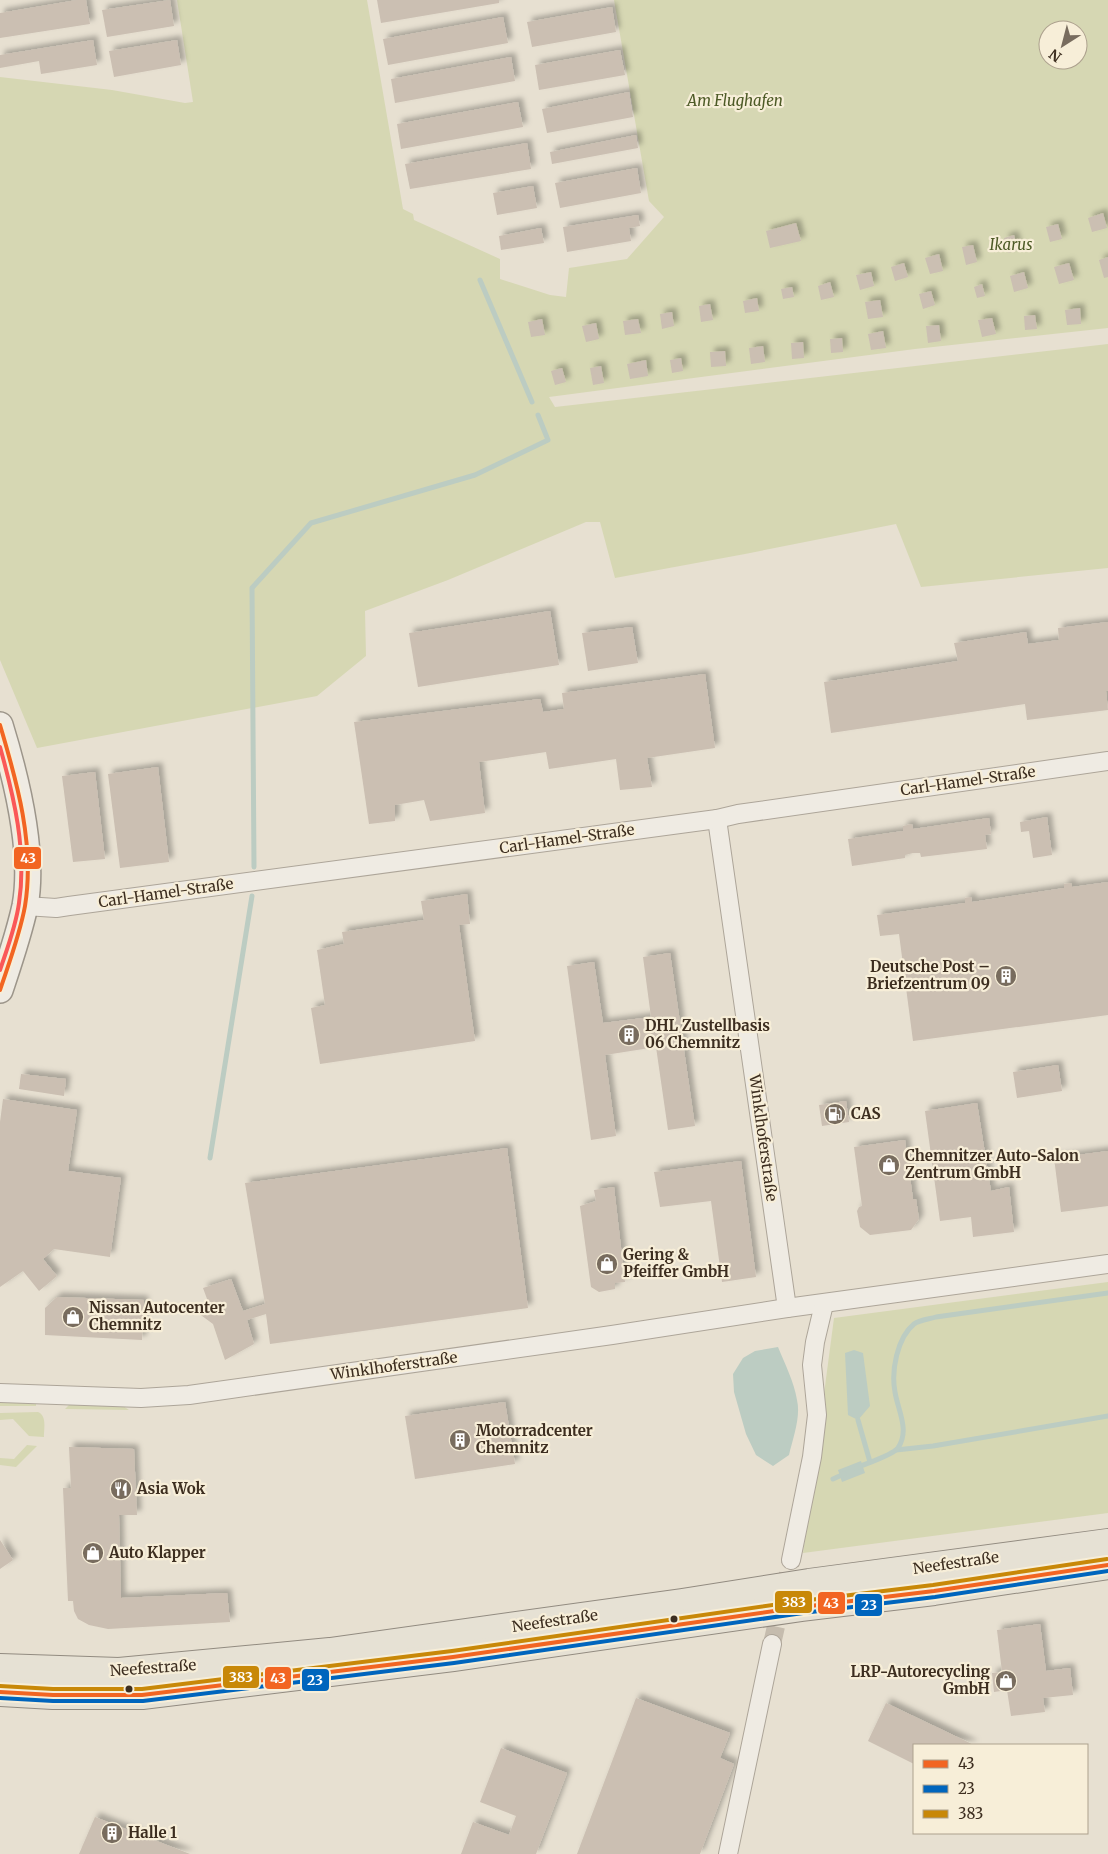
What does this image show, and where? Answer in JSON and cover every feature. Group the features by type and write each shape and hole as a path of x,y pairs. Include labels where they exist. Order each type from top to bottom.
{"main road":[{"path":"0,725 9,754 26,835 27,870 25,906 0,990"},
{"name":"Neefestraße","path":"0,1668 119,1672 321,1653 1108,1543"},
{"name":"Neefestraße","path":"0,1692 53,1695 142,1695 453,1657 802,1607 934,1591 1108,1565"}],"street":[{"name":"Carl-Hamel-Straße","path":"25,906 56,908 717,819 738,814 1108,761"},
{"name":"Winklhoferstraße","path":"717,819 787,1308"},
{"name":"Winklhoferstraße","path":"0,1393 141,1398 189,1395 612,1335 787,1308 1108,1264"},
{"path":"791,1560 812,1457 817,1415 812,1365 824,1304"},
{"path":"728,1854 772,1644"}],"green space":[{"path":"177,0 367,0 403,209 413,214 414,220 500,259 500,279 550,295 566,297 569,268 627,259 664,217 649,201 614,0 1108,0 1108,328 915,349 549,397 555,407 1108,344 1108,568 921,587 896,524 615,578 600,522 586,522 448,580 365,611 366,656 317,696 37,748 0,660 0,77 112,90 185,103 193,102"},
{"path":"1108,1282 1108,1513 803,1553 834,1318"},
{"path":"0,1403 36,1403 36,1406 0,1406"},
{"path":"69,1405 123,1406 129,1410 65,1409"},
{"path":"38,1412 44,1419 44,1437 29,1436 13,1419 0,1420 0,1413"},
{"path":"27,1445 37,1446 16,1467 0,1465 0,1458 14,1459"}],"shaded area":[{"path":"778,1347 794,1387 798,1413 789,1455 773,1466 756,1455 746,1434 734,1392 733,1374 743,1358 755,1351"},
{"path":"854,1350 863,1353 870,1406 858,1420 848,1415 845,1353"},
{"path":"861,1461 865,1473 842,1482 838,1470"}],"building":[{"path":"86,0 90,24 0,38 0,13"},
{"path":"170,0 174,26 107,37 102,10"},
{"path":"377,0 499,0 499,3 381,23"},
{"path":"612,7 616,32 532,47 527,22"},
{"path":"503,17 508,43 388,65 383,39"},
{"path":"93,40 97,65 41,74 39,61 0,68 0,55"},
{"path":"177,40 181,65 114,77 109,51"},
{"path":"620,50 625,75 539,90 535,65"},
{"path":"511,57 515,81 395,103 391,79"},
{"path":"629,92 633,117 547,133 542,109"},
{"path":"518,102 523,127 401,149 397,124"},
{"path":"636,135 638,148 552,164 550,152"},
{"path":"527,143 531,169 410,189 405,164"},
{"path":"637,168 641,193 560,208 555,183"},
{"path":"533,186 537,208 497,215 493,193"},
{"path":"1103,213 1107,228 1092,232 1088,218"},
{"path":"638,215 640,226 629,228 631,241 567,252 563,227"},
{"path":"796,223 801,241 770,248 766,231"},
{"path":"1058,224 1062,239 1050,242 1046,227"},
{"path":"541,228 544,243 501,250 499,236"},
{"path":"1014,235 1018,250 1008,253 1004,238"},
{"path":"973,245 977,262 966,265 962,247"},
{"path":"939,254 943,271 930,274 925,258"},
{"path":"1108,257 1108,277 1104,278 1099,260"},
{"path":"904,263 908,277 895,281 891,267"},
{"path":"1069,263 1074,280 1059,284 1054,267"},
{"path":"871,272 874,286 860,290 856,275"},
{"path":"1024,272 1028,288 1014,292 1010,276"},
{"path":"830,282 834,297 821,300 818,286"},
{"path":"982,284 985,296 977,298 974,287"},
{"path":"792,287 794,297 783,299 781,289"},
{"path":"931,291 935,305 923,309 919,294"},
{"path":"757,298 759,311 745,313 743,301"},
{"path":"880,300 883,317 868,319 865,302"},
{"path":"710,304 713,320 701,322 699,306"},
{"path":"1080,308 1081,324 1067,325 1065,310"},
{"path":"672,312 674,326 662,329 660,314"},
{"path":"1035,315 1037,329 1025,330 1024,316"},
{"path":"992,318 996,334 982,337 978,320"},
{"path":"542,319 545,335 531,337 528,322"},
{"path":"638,319 641,333 625,335 623,321"},
{"path":"596,323 599,339 586,342 582,326"},
{"path":"939,325 941,341 928,343 926,326"},
{"path":"883,331 886,348 871,350 868,334"},
{"path":"842,338 843,352 831,353 830,339"},
{"path":"803,342 804,358 792,359 791,343"},
{"path":"763,346 765,362 751,364 749,348"},
{"path":"725,351 726,366 711,367 710,352"},
{"path":"681,358 683,371 672,373 670,360"},
{"path":"646,360 648,376 630,379 627,364"},
{"path":"601,366 604,383 593,385 590,368"},
{"path":"562,368 566,382 555,385 551,371"},
{"path":"550,611 559,665 418,687 409,633"},
{"path":"1108,622 1108,691 1106,691 1108,710 1027,720 1025,704 831,733 824,682 958,661 954,643 1026,632 1028,644 1059,640 1058,628"},
{"path":"632,627 638,663 588,671 582,633"},
{"path":"705,674 715,748 647,758 652,787 620,790 616,759 549,769 546,752 479,762 485,813 430,821 424,800 395,805 395,821 369,824 354,722 540,699 543,712 564,709 562,693"},
{"path":"158,767 169,862 120,868 108,774"},
{"path":"95,772 105,859 73,862 62,776"},
{"path":"1047,817 1052,855 1033,858 1029,831 1021,832 1020,822"},
{"path":"989,818 991,834 985,835 987,849 921,857 920,853 913,853 905,855 905,858 852,866 848,839 903,831 903,826 912,824 913,829"},
{"name":"Deutsche Post – Briefzentrum 09","path":"1108,882 1108,1015 913,1041 899,934 880,936 877,915 965,903 965,898 971,897 972,902 1064,888 1064,884 1071,883 1072,887"},
{"path":"467,894 470,924 459,925 475,1041 320,1064 311,1008 325,1005 317,950 344,944 342,932 424,920 421,901"},
{"name":"DHL Zustellbasis 06 Chemnitz","path":"670,953 695,1126 668,1130 656,1047 605,1055 616,1136 591,1140 567,966 594,962 603,1023 651,1017 643,957"},
{"path":"1058,1065 1062,1091 1017,1098 1013,1072"},
{"path":"21,1074 66,1079 64,1096 19,1089"},
{"path":"3,1099 77,1110 68,1171 121,1178 110,1257 54,1249 43,1259 57,1276 39,1291 23,1271 0,1287 0,1122"},
{"path":"846,1101 849,1122 822,1126 819,1105"},
{"path":"977,1103 991,1191 1009,1187 1014,1232 973,1237 971,1217 940,1221 925,1111"},
{"path":"905,1140 913,1199 916,1199 919,1219 911,1230 870,1235 860,1227 857,1211 862,1206 854,1147"},
{"path":"507,1148 528,1308 270,1344 266,1314 247,1320 254,1344 225,1360 213,1324 198,1313 210,1307 203,1288 231,1279 243,1311 265,1304 245,1183"},
{"path":"1108,1151 1108,1206 1061,1212 1054,1158"},
{"path":"741,1161 756,1277 722,1282 711,1201 660,1207 654,1172"},
{"path":"614,1187 625,1282 615,1283 615,1289 599,1292 591,1287 580,1206 596,1201 594,1190"},
{"path":"57,1297 144,1300 142,1340 45,1335 45,1308"},
{"name":"Motorradcenter Chemnitz","path":"505,1402 515,1464 415,1479 405,1416"},
{"path":"69,1447 134,1449 137,1515 119,1515 121,1598 227,1593 230,1622 108,1629 89,1625 78,1619 74,1611 73,1601 68,1601 63,1488 71,1488"},
{"path":"0,1540 13,1560 0,1569"},
{"path":"1040,1624 1046,1671 1070,1668 1073,1695 1043,1698 1045,1712 1011,1716 1007,1690 994,1692 992,1673 1002,1672 997,1630"},
{"path":"636,1698 730,1733 720,1758 734,1764 700,1854 577,1854"},
{"path":"886,1703 972,1744 913,1744 913,1764 868,1741"},
{"path":"501,1748 567,1773 536,1854 461,1854 473,1822 509,1835 516,1816 480,1802"},
{"name":"Halle 1","path":"95,1817 190,1854 79,1854"}],"waterway":[{"path":"480,280 532,402"},
{"path":"254,867 252,588 311,523 475,475 548,440 538,415"},
{"path":"210,1158 252,896"},
{"path":"856,1468 891,1454 898,1448 901,1441 903,1427 895,1392 894,1374 899,1346 908,1330 914,1324 936,1317 1108,1293"},
{"path":"896,1450 933,1446 1108,1416"},
{"path":"858,1420 870,1462"},
{"path":"833,1479 844,1474"}],"tunnel":[{"path":"772,1644 791,1560"}],"transit line":[{"name":"43","path":"0,725 23,814 28,860 23,917 0,990"},
{"path":"0,747 18,824 21,864 18,912 0,970"},
{"name":"383","path":"0,1686 53,1689 142,1689 452,1651 801,1601 933,1585 1107,1559"},
{"name":"43","path":"0,1692 53,1695 142,1695 453,1657 802,1607 934,1591 1108,1565"},
{"name":"23","path":"0,1698 53,1701 143,1701 454,1663 803,1613 935,1597 1108,1571"}],"place":[{"name":"Deutsche Post – Briefzentrum 09","path":"1006,976"},
{"name":"DHL Zustellbasis 06 Chemnitz","path":"629,1035"},
{"name":"CAS","path":"835,1114"},
{"name":"Chemnitzer Auto-Salon Zentrum GmbH","path":"889,1165"},
{"name":"Gering & Pfeiffer GmbH","path":"607,1264"},
{"name":"Nissan Autocenter Chemnitz","path":"73,1317"},
{"name":"Motorradcenter Chemnitz","path":"460,1440"},
{"name":"Asia Wok","path":"121,1489"},
{"name":"Auto Klapper","path":"93,1553"},
{"name":"LRP-Autorecycling GmbH","path":"1006,1681"},
{"name":"Halle 1","path":"112,1833"}],"park label":[{"name":"Am Flughafen","path":"735,101"},
{"name":"Ikarus","path":"1011,245"}]}
